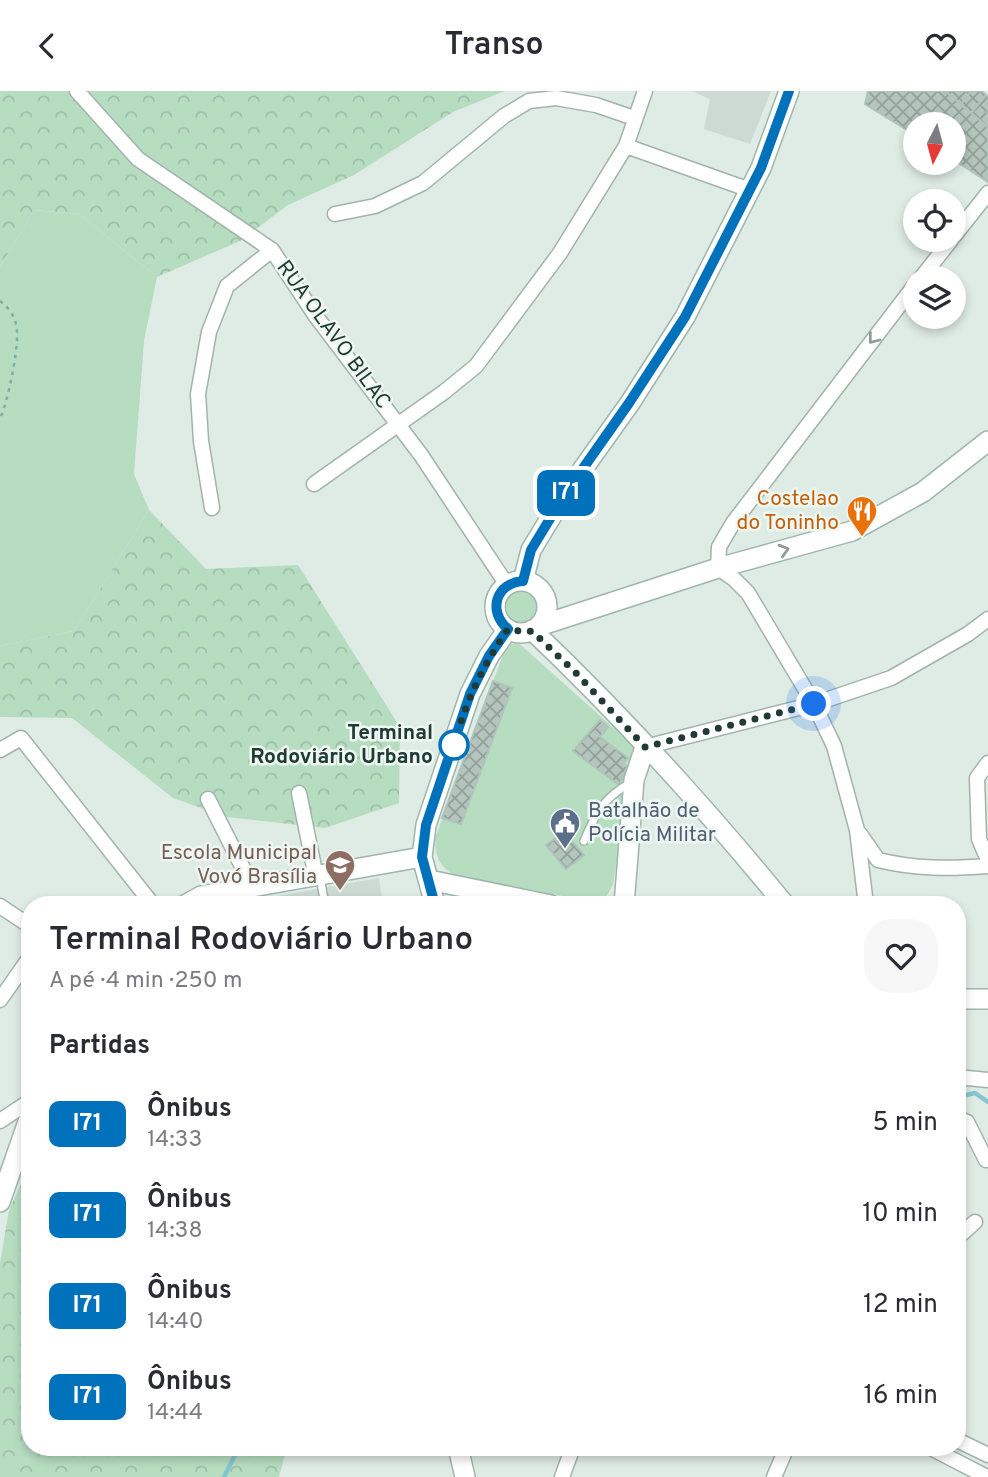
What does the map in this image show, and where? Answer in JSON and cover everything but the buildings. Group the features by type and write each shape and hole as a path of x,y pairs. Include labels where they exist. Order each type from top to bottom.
{"street":[{"path":"77,91 138,159 272,250"},
{"path":"314,484 444,392 476,366 560,253 626,146 645,91"},
{"path":"789,91 761,168 685,317 565,494 531,550 515,583 496,599 495,608 501,623 508,629 524,632 593,607 718,568 852,531 923,492 988,441"},
{"path":"335,214 376,206 423,183 504,117 529,101 555,98 596,105 634,118"},
{"path":"626,146 750,190"},
{"path":"966,220 988,193"},
{"name":"RUA OLAVO BILAC","path":"212,507 201,441 198,394 209,332 227,286 272,250 315,316 398,423 468,525 515,583"},
{"path":"930,266 941,252"},
{"path":"718,568 719,547 733,523 903,301"},
{"path":"718,568 748,593 814,704 834,745 857,830 865,896"},
{"path":"515,583 539,588 547,603 547,612 535,628"},
{"path":"547,603 593,607"},
{"path":"645,747 814,704 891,678 968,634 988,619"},
{"path":"535,628 645,747 688,789 777,896"},
{"path":"433,896 422,857 426,825 470,694 489,656 508,629"},
{"path":"0,750 21,738 146,896"},
{"path":"625,896 634,780 645,747"},
{"path":"988,764 977,778 979,839 988,860"},
{"path":"299,793 318,876"},
{"path":"208,799 253,888"},
{"path":"857,830 878,860 909,868 959,869 988,866"},
{"path":"220,896 422,857"},
{"path":"429,880 507,896"},
{"path":"0,906 21,920"},
{"path":"0,1000 21,970"},
{"path":"966,999 988,999"},
{"path":"966,1078 988,1080"},
{"path":"0,1121 21,1107"},
{"path":"966,1122 986,1160"},
{"path":"0,1202 21,1142"},
{"path":"966,1230 975,1222"},
{"path":"966,1444 988,1455"},
{"path":"460,1456 465,1477"},
{"path":"562,1477 570,1456"},
{"path":"774,1477 783,1456"},
{"path":"943,1456 969,1473 987,1477"}],"lane":[{"path":"584,841 596,812 617,791 634,780"},
{"path":"318,876 324,896"}],"path":[{"path":"0,301 7,306 16,325 10,388 0,419"}],"shaded area":[{"path":"692,91 771,91 750,144 704,129 710,99"},
{"path":"379,878 382,896 277,896"}],"green space":[{"path":"0,91 505,91 453,112 354,175 288,205 240,241 157,277 79,214 34,210 0,267"},
{"path":"34,210 79,214 157,277 144,341 134,474 149,510 74,631 0,646 0,267"},
{"path":"149,510 206,569 298,565 400,727 399,803 325,828 227,817 173,798 72,718 0,717 0,646 74,631"},
{"path":"521,589 533,594 538,606 533,618 521,623 509,618 504,606 509,594"},
{"path":"510,644 519,644 636,748 613,884 606,896 563,896 458,877 443,866 438,857 435,838 504,652"},
{"path":"21,1184 21,1456 285,1456 279,1477 0,1477 0,1263 9,1210"}],"waterway":[{"path":"966,1095 975,1093 988,1102"},
{"path":"224,1477 234,1456"}],"bus line":[{"name":"I71","path":"433,896 422,857 426,825 470,694 489,656 508,629 497,616 496,599 507,585 514,581 523,581 531,550 565,494 685,317 761,168 789,91"}],"place":[{"name":"Costelao do Toninho","path":"862,538"},
{"name":"Terminal Rodoviário Urbano","path":"454,745"},
{"name":"Batalhão de Polícia Militar","path":"565,850"},
{"name":"Escola Municipal Vovó Brasília","path":"340,892"}],"route":[{"path":"454,745 470,694 489,656 508,629 515,632 532,631 575,672 645,747 814,704"}]}
